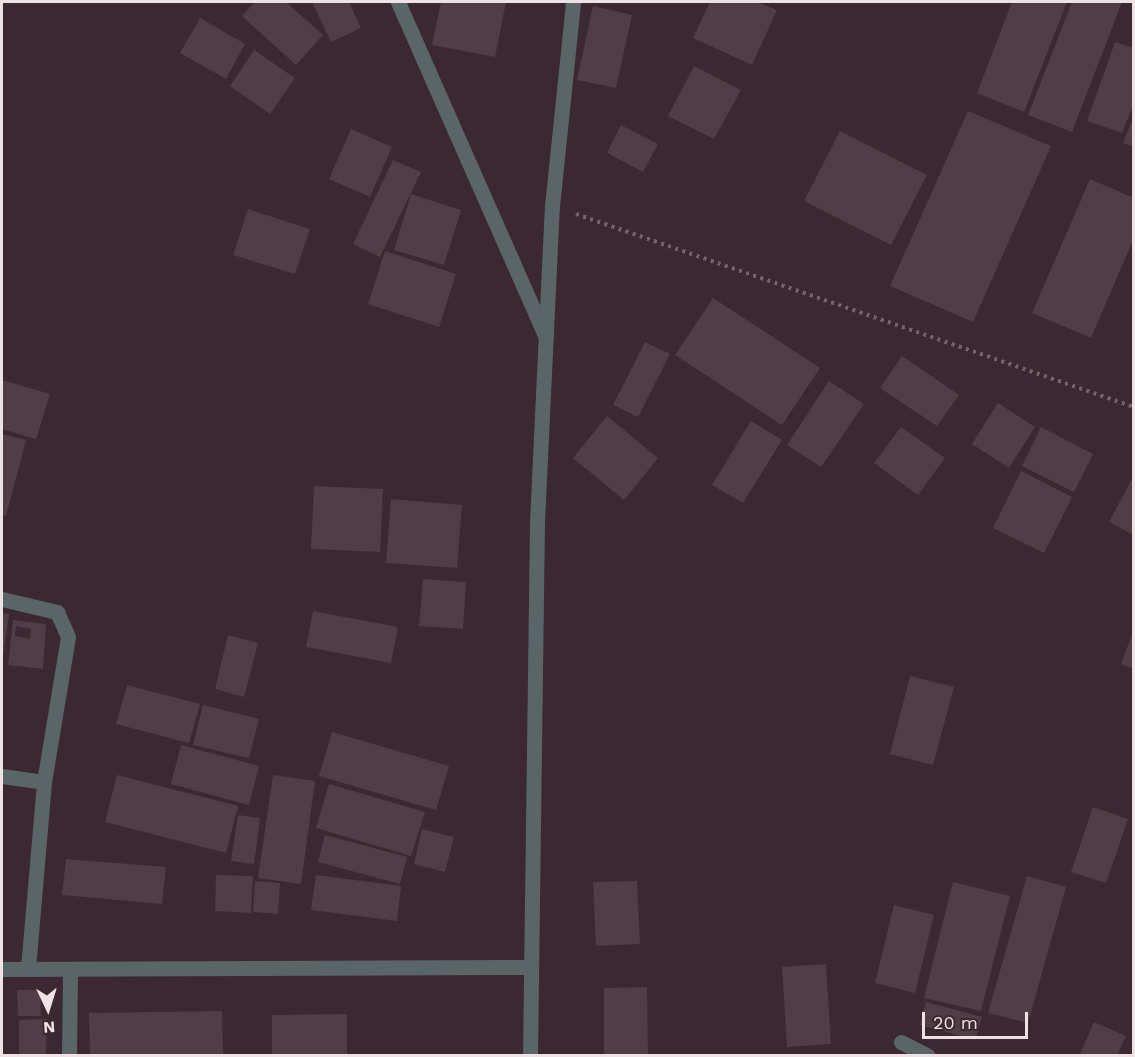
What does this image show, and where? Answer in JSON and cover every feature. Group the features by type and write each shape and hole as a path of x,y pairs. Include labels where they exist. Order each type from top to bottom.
{"street":[{"path":"398,2 548,340"},
{"path":"530,1056 528,968 537,522 548,340 552,206 573,2"},
{"path":"2,598 57,612 68,637 44,782 28,969"},
{"path":"2,776 44,782"},
{"path":"2,969 528,968"},
{"path":"69,1056 70,969"},
{"path":"901,1042 928,1056"}],"path":[{"path":"552,206 1134,407"}],"building":[{"path":"255,2 286,2 323,35 296,65 242,16"},
{"path":"312,2 349,2 361,28 331,42"},
{"path":"441,2 506,2 495,57 432,45"},
{"path":"710,2 757,2 777,10 752,65 693,38"},
{"path":"1012,2 1067,2 1024,112 977,93"},
{"path":"1072,2 1122,2 1072,132 1028,115"},
{"path":"593,6 632,15 616,88 577,80"},
{"path":"200,18 245,44 226,79 180,53"},
{"path":"1115,42 1134,48 1134,103 1122,133 1087,121"},
{"path":"254,50 295,78 270,114 230,86"},
{"path":"694,66 741,90 714,139 668,116"},
{"path":"968,111 1051,146 973,322 890,286"},
{"path":"1134,116 1134,147 1123,143"},
{"path":"621,125 658,144 643,172 607,153"},
{"path":"351,129 392,147 370,197 329,179"},
{"path":"840,131 927,175 891,245 804,201"},
{"path":"393,160 421,172 380,257 353,244"},
{"path":"1090,179 1134,198 1134,238 1091,338 1032,313"},
{"path":"411,194 461,210 444,265 394,250"},
{"path":"248,209 310,229 295,274 233,255"},
{"path":"385,251 456,274 439,327 368,304"},
{"path":"713,298 820,368 782,425 675,355"},
{"path":"645,342 670,354 638,417 613,405"},
{"path":"902,356 959,395 937,426 880,388"},
{"path":"2,380 50,394 36,439 2,429"},
{"path":"829,381 864,404 821,467 787,445"},
{"path":"998,403 1035,427 1009,468 972,444"},
{"path":"607,416 658,458 624,500 573,458"},
{"path":"751,421 782,440 743,503 712,485"},
{"path":"901,427 945,458 918,495 874,463"},
{"path":"1041,427 1093,454 1074,492 1022,466"},
{"path":"2,434 26,440 6,516 2,515"},
{"path":"1021,471 1072,497 1044,553 993,528"},
{"path":"1134,475 1134,535 1109,522"},
{"path":"314,486 383,489 380,552 311,549"},
{"path":"391,499 462,505 457,568 386,563"},
{"path":"423,579 466,582 463,629 419,626"},
{"path":"313,611 398,627 391,663 306,647"},
{"path":"2,613 9,614 3,656 2,656"},
{"path":"13,620 46,624 43,669 8,665","holes":["16,626 31,629 30,639 15,636"]},
{"path":"1134,632 1134,669 1121,664"},
{"path":"228,635 258,643 244,697 215,689"},
{"path":"910,676 954,687 933,765 890,754"},
{"path":"127,685 200,704 189,743 116,724"},
{"path":"203,705 259,719 249,758 193,745"},
{"path":"332,732 449,766 436,810 319,776"},
{"path":"181,745 259,766 249,805 171,784"},
{"path":"117,775 238,806 226,853 105,822"},
{"path":"273,775 315,781 301,884 258,878"},
{"path":"329,784 425,812 411,856 316,828"},
{"path":"1093,807 1128,819 1106,883 1071,872"},
{"path":"238,815 260,818 254,864 231,861"},
{"path":"422,829 454,837 445,872 414,864"},
{"path":"325,835 407,857 400,884 318,862"},
{"path":"66,859 166,867 162,904 62,895"},
{"path":"216,875 253,876 251,913 215,911"},
{"path":"316,875 401,886 397,921 311,910"},
{"path":"1027,876 1066,887 1028,1023 988,1013"},
{"path":"255,881 280,883 278,914 253,912"},
{"path":"637,881 640,944 596,946 593,882"},
{"path":"953,882 1010,896 981,1011 924,998"},
{"path":"894,905 934,915 915,993 875,983"},
{"path":"826,964 831,1044 787,1047 782,967"},
{"path":"647,987 648,1056 604,1056 604,988"},
{"path":"17,990 40,990 41,1016 18,1016"},
{"path":"926,1002 982,1017 975,1040 920,1025"},
{"path":"222,1011 223,1056 90,1056 89,1013"},
{"path":"347,1014 347,1056 272,1056 272,1015"},
{"path":"46,1019 46,1056 19,1056 19,1020"},
{"path":"1094,1022 1126,1036 1117,1056 1079,1056"}]}
